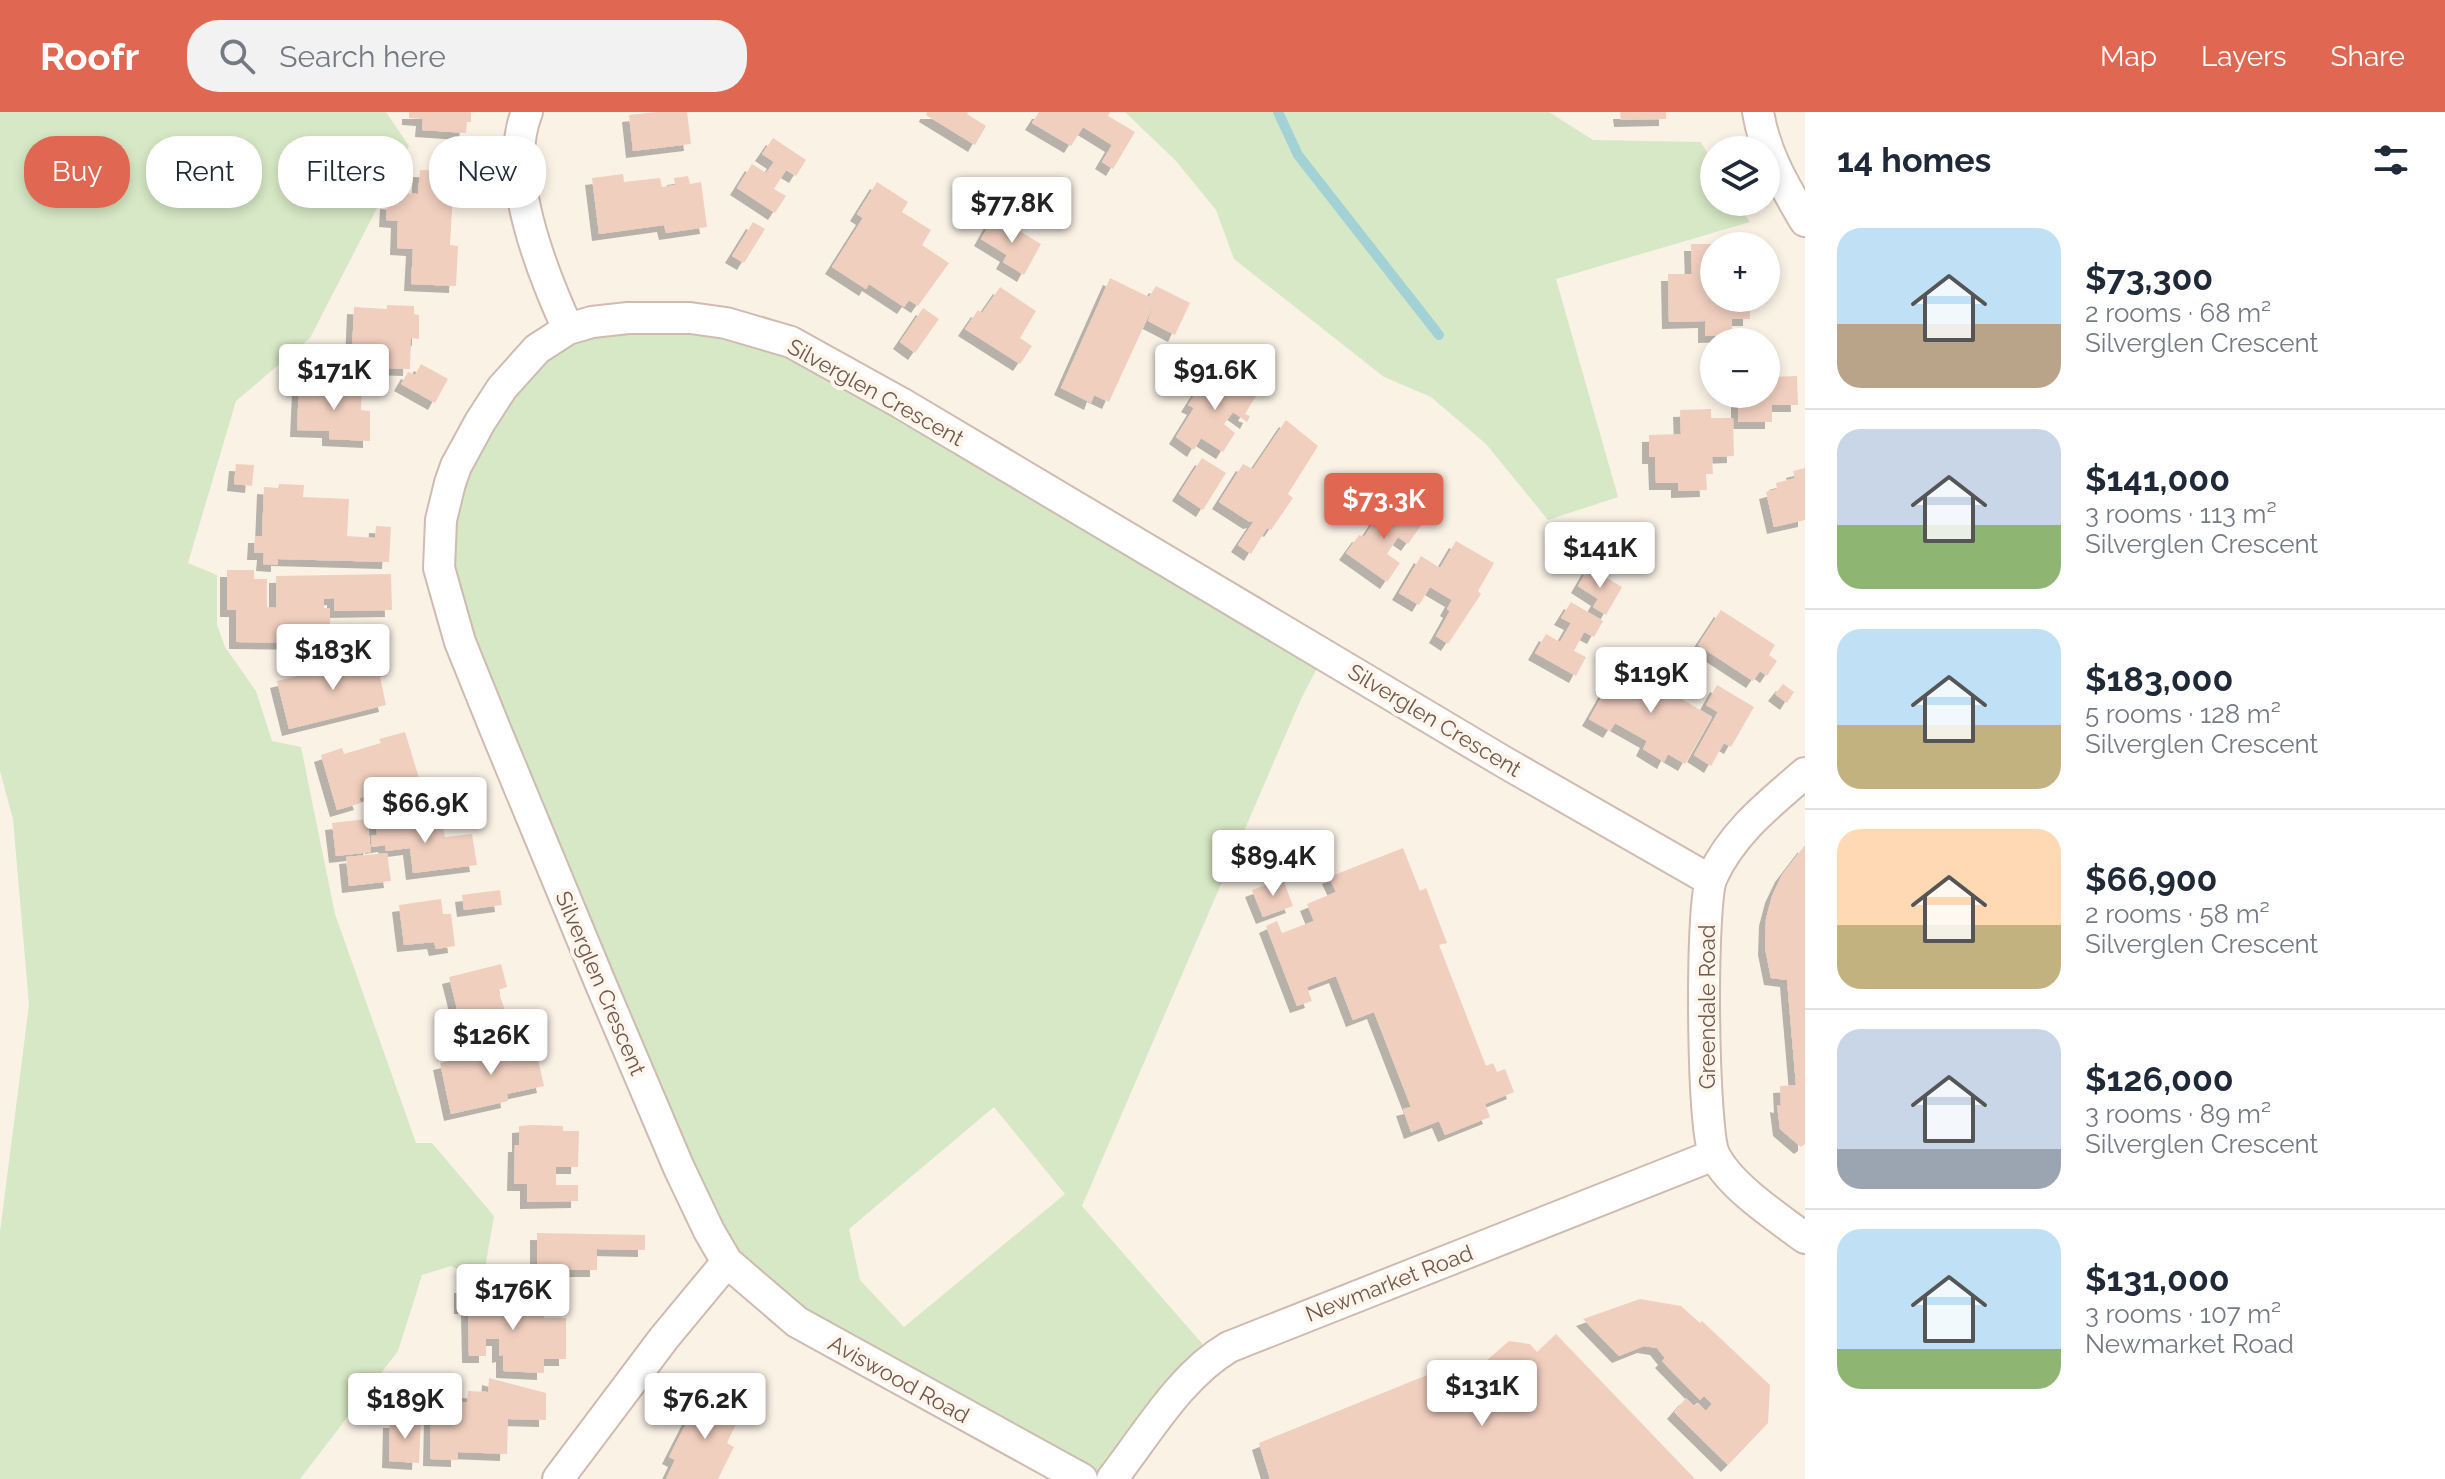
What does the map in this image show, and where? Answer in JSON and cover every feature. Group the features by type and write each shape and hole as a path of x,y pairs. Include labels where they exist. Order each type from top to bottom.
{"street":[{"path":"527,112 519,146 521,190 544,267 568,329"},
{"path":"1758,112 1773,167 1805,221"},
{"name":"Silverglen Crescent","path":"727,1262 679,1168 584,946 460,642 439,568 441,520 450,483 480,422 522,364 537,349 568,329 612,319 690,318 748,328 801,347 1070,503 1504,762 1710,880"},
{"name":"Greendale Road","path":"1714,1155 1707,1096 1704,988 1710,880 1728,847 1758,813 1805,773"},
{"path":"1714,1155 1731,1177 1805,1238"},
{"name":"Newmarket Road","path":"1112,1479 1184,1386 1215,1355 1241,1341 1714,1155"},
{"path":"558,1479 636,1374 727,1262"},
{"name":"Aviswood Road","path":"727,1262 797,1322 1082,1479"}],"green space":[{"path":"0,112 386,112 402,136 278,136 278,208 377,208 310,338 236,401 188,563 217,575 217,625 225,647 256,691 272,741 301,747 335,914 416,1143 432,1143 494,1216 483,1280 451,1266 422,1275 398,1351 300,1479 0,1479 0,1232 29,1005 13,819 0,771"},
{"path":"1125,112 1549,112 1593,140 1700,142 1700,216 1746,216 1750,222 1716,232 1700,232 1700,237 1556,279 1618,497 1548,520 1486,444 1431,397 1384,377 1234,259 1216,210 1176,161"},
{"path":"727,321 1324,655 1301,699 1082,1206 1213,1356 1112,1479 1081,1479 849,1355 707,1231 459,642 444,502 554,336","holes":["994,1107 1065,1194 904,1327 860,1280 849,1229"]}],"building":[{"path":"409,112 471,112 471,122 467,122 466,133 422,130 423,119 409,118"},
{"path":"687,112 691,144 633,151 629,115"},
{"path":"927,112 968,112 986,126 975,145 926,115"},
{"path":"1039,112 1110,112 1108,116 1135,132 1113,169 1102,162 1112,145 1083,127 1071,146 1032,123"},
{"path":"1620,112 1666,112 1666,119 1621,120"},
{"path":"773,138 806,160 796,176 786,170 774,189 786,196 775,213 737,188 752,164 766,173 774,162 762,154"},
{"path":"420,170 429,170 429,208 452,208 450,245 458,246 456,286 411,284 413,249 397,248 398,221 386,220 387,208 413,208 413,194 418,194"},
{"path":"623,174 624,182 660,178 662,187 675,185 674,178 688,176 690,184 701,182 707,227 666,233 664,225 599,234 592,178"},
{"path":"877,182 908,202 902,212 931,230 922,245 949,263 918,306 909,300 904,307 869,284 866,289 832,267 863,218 857,214"},
{"path":"994,216 1041,244 1024,275 1003,262 1007,255 981,239"},
{"path":"753,222 765,229 744,263 732,256"},
{"path":"1691,244 1700,244 1700,312 1750,312 1750,319 1732,319 1732,328 1705,328 1705,321 1669,322 1668,274 1692,274"},
{"path":"1110,278 1149,297 1156,286 1190,303 1175,335 1148,321 1154,304 1109,402 1094,395 1091,403 1061,388"},
{"path":"1000,287 1036,311 1020,338 1032,346 1020,364 965,329 978,310 982,313"},
{"path":"387,305 414,306 414,314 419,315 419,339 411,338 410,369 377,368 377,354 352,353 354,307 387,309"},
{"path":"923,308 939,319 915,353 900,342"},
{"path":"421,364 448,379 435,403 401,384 408,372 415,375"},
{"path":"1211,369 1256,396 1245,414 1250,416 1247,422 1233,412 1224,424 1235,433 1223,452 1201,438 1194,450 1176,437 1194,408 1188,405"},
{"path":"1797,376 1798,405 1780,405 1780,377"},
{"path":"333,383 362,384 361,410 370,411 370,441 329,439 329,431 297,430 299,386 333,387"},
{"path":"1738,408 1772,408 1772,422 1738,422"},
{"path":"1711,409 1711,418 1733,418 1734,456 1712,457 1713,474 1706,474 1707,490 1678,491 1678,483 1656,483 1655,457 1649,457 1649,435 1681,434 1680,410"},
{"path":"1286,420 1318,446 1288,494 1293,498 1271,530 1267,528 1251,554 1238,545 1254,521 1250,522 1219,502 1243,464 1253,469"},
{"path":"1202,458 1226,473 1203,510 1179,494"},
{"path":"236,464 254,465 252,486 234,484"},
{"path":"1805,468 1805,520 1774,527 1766,492 1777,489 1776,483 1795,478 1793,471"},
{"path":"279,484 304,485 303,497 349,499 347,536 375,538 376,526 391,527 389,562 278,559 278,565 263,564 264,553 254,553 255,536 262,536 264,487 278,488"},
{"path":"1386,503 1422,524 1408,544 1398,537 1387,554 1400,563 1387,582 1346,553 1359,535 1364,537"},
{"path":"1456,541 1494,563 1478,591 1481,594 1448,644 1436,636 1450,611 1447,609 1452,600 1430,587 1419,605 1399,593 1421,556 1440,568"},
{"path":"1589,567 1622,587 1606,615 1593,607 1598,599 1578,586"},
{"path":"227,570 254,570 254,579 267,579 267,607 276,608 276,576 391,574 392,610 334,611 334,598 324,599 324,608 330,608 330,643 236,642 236,610 227,610"},
{"path":"1571,602 1603,621 1594,637 1584,632 1574,651 1586,657 1576,676 1535,653 1546,634 1560,642 1571,623 1561,618"},
{"path":"1721,610 1775,645 1769,655 1777,661 1767,676 1760,671 1753,681 1698,645"},
{"path":"381,655 386,676 380,677 386,705 289,729 277,681"},
{"path":"1621,663 1712,717 1685,764 1668,754 1664,762 1643,749 1647,741 1615,723 1610,731 1589,719"},
{"path":"1783,684 1794,692 1787,703 1775,694"},
{"path":"1717,685 1754,707 1731,747 1724,743 1711,766 1694,755 1718,712 1706,705"},
{"path":"405,732 422,788 399,794 397,787 359,798 361,803 337,810 321,755 342,748 344,754"},
{"path":"415,815 417,831 443,828 445,837 472,834 477,865 413,873 410,848 386,851 385,845 372,847 371,836 377,835 375,819"},
{"path":"367,819 371,852 336,856 332,823"},
{"path":"1805,845 1805,1144 1801,1147 1780,1129 1777,1105 1781,1106 1780,1086 1796,1085 1787,980 1771,978 1765,948 1766,919 1772,896 1782,875"},
{"path":"1403,848 1420,891 1426,888 1447,943 1439,945 1486,1066 1493,1063 1497,1072 1505,1069 1514,1092 1485,1104 1490,1117 1445,1135 1439,1121 1411,1132 1403,1109 1411,1107 1374,1012 1353,1020 1336,976 1307,987 1312,1001 1297,1006 1266,926 1277,921 1282,933 1314,921 1307,904 1336,892 1329,877"},
{"path":"387,853 391,881 349,886 346,857"},
{"path":"1283,879 1293,906 1263,917 1252,890"},
{"path":"500,890 502,905 464,910 462,895"},
{"path":"441,899 443,914 451,914 455,946 436,949 434,942 404,945 399,905"},
{"path":"501,964 507,987 498,990 510,1025 464,1037 449,977"},
{"path":"534,1042 544,1086 507,1094 508,1101 451,1114 440,1063"},
{"path":"519,1126 563,1126 563,1131 579,1131 578,1167 556,1167 556,1185 578,1185 578,1201 527,1202 527,1184 514,1184"},
{"path":"537,1233 645,1235 645,1250 597,1249 597,1270 557,1270 556,1266 537,1265"},
{"path":"461,1286 486,1287 498,1293 498,1305 509,1305 509,1310 544,1310 544,1318 566,1318 566,1359 544,1359 544,1373 503,1371 499,1339 486,1339 486,1356 469,1356 468,1307 461,1307"},
{"path":"1640,1299 1681,1306 1700,1323 1702,1321 1770,1385 1768,1423 1728,1465 1674,1412 1686,1398 1706,1411 1712,1404 1704,1396 1700,1400 1662,1361 1665,1358 1657,1348 1644,1346 1619,1356 1583,1319"},
{"path":"1556,1334 1695,1479 1270,1479 1259,1443 1457,1363 1471,1374 1509,1341 1530,1344 1537,1352"},
{"path":"489,1378 546,1393 546,1420 508,1419 507,1454 458,1452 458,1460 430,1459 431,1412 437,1413 438,1393 459,1394 459,1402 467,1402 468,1391 488,1392"},
{"path":"710,1389 737,1403 730,1418 737,1422 727,1443 734,1447 718,1479 666,1479 675,1460 669,1457 692,1412 697,1415"},
{"path":"390,1421 421,1421 419,1463 389,1461"}],"waterway":[{"path":"1278,112 1298,155 1439,335"}]}
